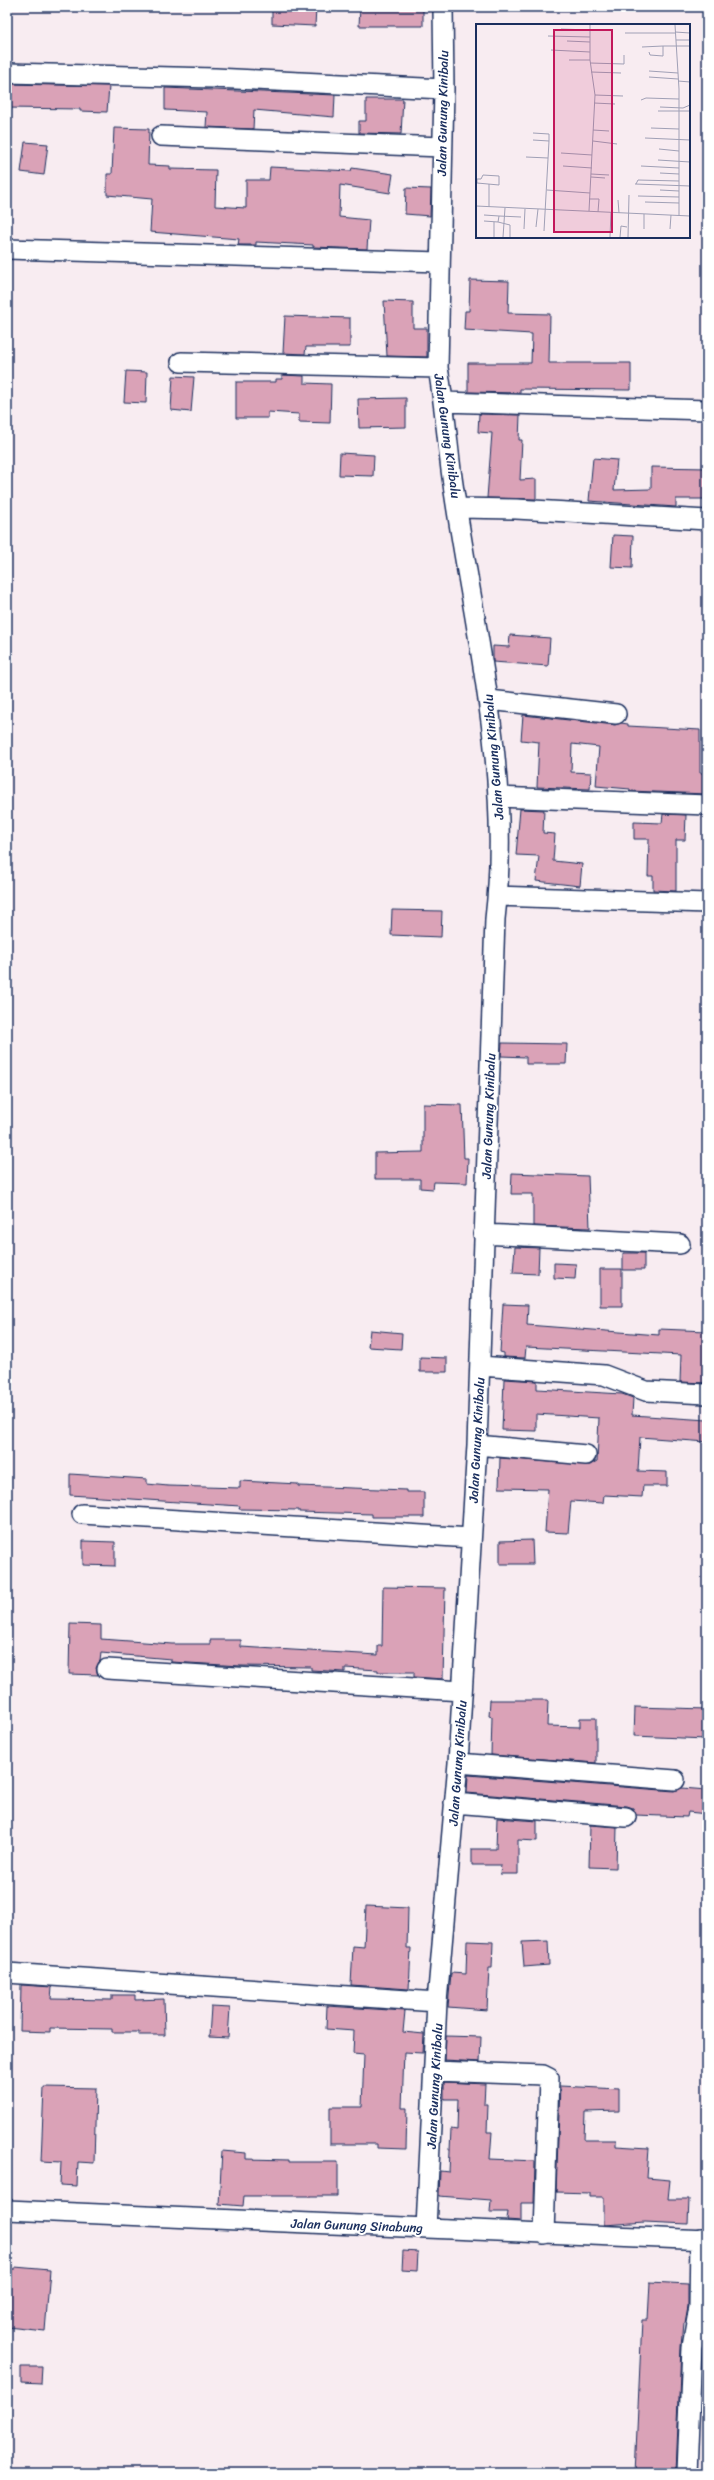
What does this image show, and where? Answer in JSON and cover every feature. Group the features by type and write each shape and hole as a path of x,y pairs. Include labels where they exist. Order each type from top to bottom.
{"street":[{"name":"Jalan Gunung Kinibalu","path":"426,2228 436,2071 437,2002 458,1763 477,1445 498,896 499,797 489,700 451,469 444,402 438,368 444,89 443,7"},
{"path":"7,73 215,78 444,89"},
{"path":"161,136 442,147"},
{"path":"7,249 440,262"},
{"path":"181,362 438,368"},
{"path":"444,402 707,410"},
{"path":"458,508 516,509 707,520"},
{"path":"489,700 616,714"},
{"path":"499,797 707,804"},
{"path":"498,896 707,903"},
{"path":"484,1234 680,1244"},
{"path":"480,1366 604,1375 646,1391 707,1394"},
{"path":"477,1445 586,1455"},
{"path":"82,1514 471,1538"},
{"path":"107,1669 462,1691"},
{"path":"458,1763 675,1780"},
{"path":"454,1803 626,1818"},
{"path":"7,1973 437,2002"},
{"path":"436,2071 543,2075 549,2078 544,2234"},
{"name":"Jalan Gunung Sinabung","path":"7,2210 703,2240"},
{"path":"687,2473 692,2347 699,2307 703,2240"}],"building":[{"path":"272,7 316,7 315,26 272,24"},
{"path":"360,7 423,7 423,26 359,26"},
{"path":"7,84 109,86 107,112 80,111 80,109 7,108"},
{"path":"165,88 335,95 334,117 254,110 253,129 206,127 207,112 165,110"},
{"path":"366,99 403,99 401,134 359,133 359,121 366,121"},
{"path":"114,128 149,129 148,165 170,166 170,169 216,170 215,206 246,208 246,180 269,180 270,167 351,171 352,168 393,174 390,193 340,185 339,217 369,220 367,249 313,247 313,245 256,242 256,245 238,245 239,239 150,232 152,199 107,195 107,174 112,174"},
{"path":"25,142 48,144 44,175 21,172"},
{"path":"406,188 431,189 430,216 405,214"},
{"path":"470,280 509,281 508,313 550,314 549,363 631,363 631,390 520,389 520,393 468,392 468,363 531,363 532,334 464,330 465,311 469,311"},
{"path":"384,301 413,302 413,328 427,328 427,357 387,356"},
{"path":"285,316 350,318 350,347 306,347 305,354 283,353"},
{"path":"126,371 147,372 146,403 124,402"},
{"path":"282,375 304,376 304,383 331,384 330,423 299,422 299,414 268,412 268,418 236,418 236,382 276,382 276,379 282,379"},
{"path":"173,376 194,377 191,412 171,410"},
{"path":"406,398 406,427 359,428 358,399"},
{"path":"479,414 520,415 519,440 522,440 520,480 536,479 536,499 487,498 492,433 478,432"},
{"path":"340,453 374,455 373,476 339,475"},
{"path":"593,458 617,460 614,490 651,489 651,467 707,468 707,499 676,499 676,507 589,501"},
{"path":"613,535 633,536 632,568 611,567"},
{"path":"510,635 550,638 548,666 493,662 493,646 509,647"},
{"path":"523,715 615,725 621,723 628,724 628,726 700,730 700,773 707,773 707,794 630,791 630,789 596,786 599,747 572,744 571,772 591,773 590,789 537,787 539,742 521,740"},
{"path":"520,809 544,810 543,833 555,834 553,861 582,864 580,886 536,881 539,856 516,855"},
{"path":"663,814 686,815 685,840 676,840 676,891 653,890 653,876 648,876 649,839 634,839 634,822 662,823"},
{"path":"392,910 442,911 441,937 391,935"},
{"path":"502,1043 567,1044 566,1064 526,1064 526,1057 501,1056"},
{"path":"423,1104 462,1105 464,1158 468,1158 467,1183 434,1182 433,1189 420,1188 420,1179 375,1179 375,1153 423,1152"},
{"path":"512,1173 588,1176 590,1228 533,1226 533,1194 511,1194"},
{"path":"515,1247 539,1248 538,1274 513,1273"},
{"path":"623,1253 644,1253 644,1270 623,1270"},
{"path":"554,1263 576,1264 575,1279 554,1278"},
{"path":"600,1269 622,1269 622,1306 600,1306"},
{"path":"503,1304 528,1305 527,1325 659,1335 659,1329 707,1331 707,1383 680,1382 681,1355 526,1347 525,1358 504,1357 504,1353 500,1352"},
{"path":"370,1330 402,1333 401,1349 368,1347"},
{"path":"420,1357 447,1358 447,1372 420,1372"},
{"path":"504,1379 537,1381 537,1389 622,1394 633,1398 632,1415 707,1420 707,1442 640,1437 638,1471 667,1472 667,1486 643,1486 642,1497 604,1495 603,1503 571,1501 568,1533 545,1532 548,1489 499,1488 500,1458 590,1465 597,1461 599,1418 536,1414 536,1431 502,1430"},
{"path":"70,1474 147,1479 147,1484 168,1486 240,1488 240,1481 298,1484 298,1486 424,1492 424,1517 372,1517 372,1514 299,1512 299,1510 239,1509 240,1506 70,1495"},
{"path":"532,1540 533,1564 500,1564 500,1541"},
{"path":"83,1541 115,1542 115,1566 83,1565"},
{"path":"383,1587 445,1588 443,1679 414,1677 414,1672 378,1672 378,1670 345,1668 345,1672 311,1670 311,1667 241,1666 171,1662 171,1659 101,1653 100,1661 96,1668 98,1675 69,1674 70,1624 101,1625 101,1639 172,1644 210,1644 210,1640 241,1640 241,1647 378,1655 378,1646 382,1646"},
{"path":"490,1700 548,1700 547,1726 580,1727 580,1718 596,1718 596,1763 491,1755 492,1717 489,1716"},
{"path":"635,1707 707,1709 706,1739 634,1736"},
{"path":"468,1775 674,1791 682,1788 707,1790 707,1814 688,1812 687,1817 636,1815 633,1808 627,1806 467,1793"},
{"path":"497,1818 537,1821 537,1841 518,1840 518,1874 500,1874 501,1865 472,1865 472,1849 496,1849"},
{"path":"590,1825 617,1827 616,1868 589,1867"},
{"path":"366,1906 408,1908 407,1948 411,1948 409,1989 351,1985 353,1946 364,1947"},
{"path":"467,1941 493,1942 492,1968 489,1968 487,2010 448,2007 451,1973 466,1974"},
{"path":"548,1941 549,1965 524,1967 522,1942"},
{"path":"21,1985 52,1987 51,1999 112,2000 112,1995 135,1995 135,2000 164,1999 165,2035 139,2035 139,2032 112,2032 112,2029 50,2028 50,2032 20,2031"},
{"path":"327,2006 405,2011 403,2032 424,2034 423,2053 404,2052 402,2108 407,2108 406,2149 377,2148 377,2144 330,2144 330,2107 362,2107 364,2055 353,2054 354,2031 326,2029"},
{"path":"211,2007 230,2008 228,2038 209,2037"},
{"path":"446,2036 481,2037 480,2062 445,2060"},
{"path":"444,2082 485,2084 484,2104 488,2104 487,2132 492,2132 490,2159 535,2161 534,2203 521,2203 521,2221 507,2220 508,2212 490,2212 491,2200 439,2196 440,2171 449,2172 451,2129 457,2130 458,2099 444,2099"},
{"path":"560,2086 619,2089 619,2111 585,2112 584,2140 616,2140 616,2146 649,2148 647,2178 670,2180 668,2199 689,2199 688,2224 645,2222 604,2225 604,2197 589,2197 589,2193 556,2192"},
{"path":"44,2087 96,2088 94,2163 78,2162 77,2186 60,2185 61,2162 41,2161"},
{"path":"222,2151 246,2153 246,2159 289,2160 289,2162 338,2162 338,2196 244,2196 243,2206 219,2204"},
{"path":"403,2251 418,2252 417,2271 402,2270"},
{"path":"15,2267 50,2270 45,2331 7,2327 7,2269 15,2269"},
{"path":"650,2282 688,2284 688,2306 685,2323 683,2323 681,2347 676,2473 635,2473 642,2320 648,2320"},
{"path":"21,2367 42,2367 41,2383 21,2382"}]}
